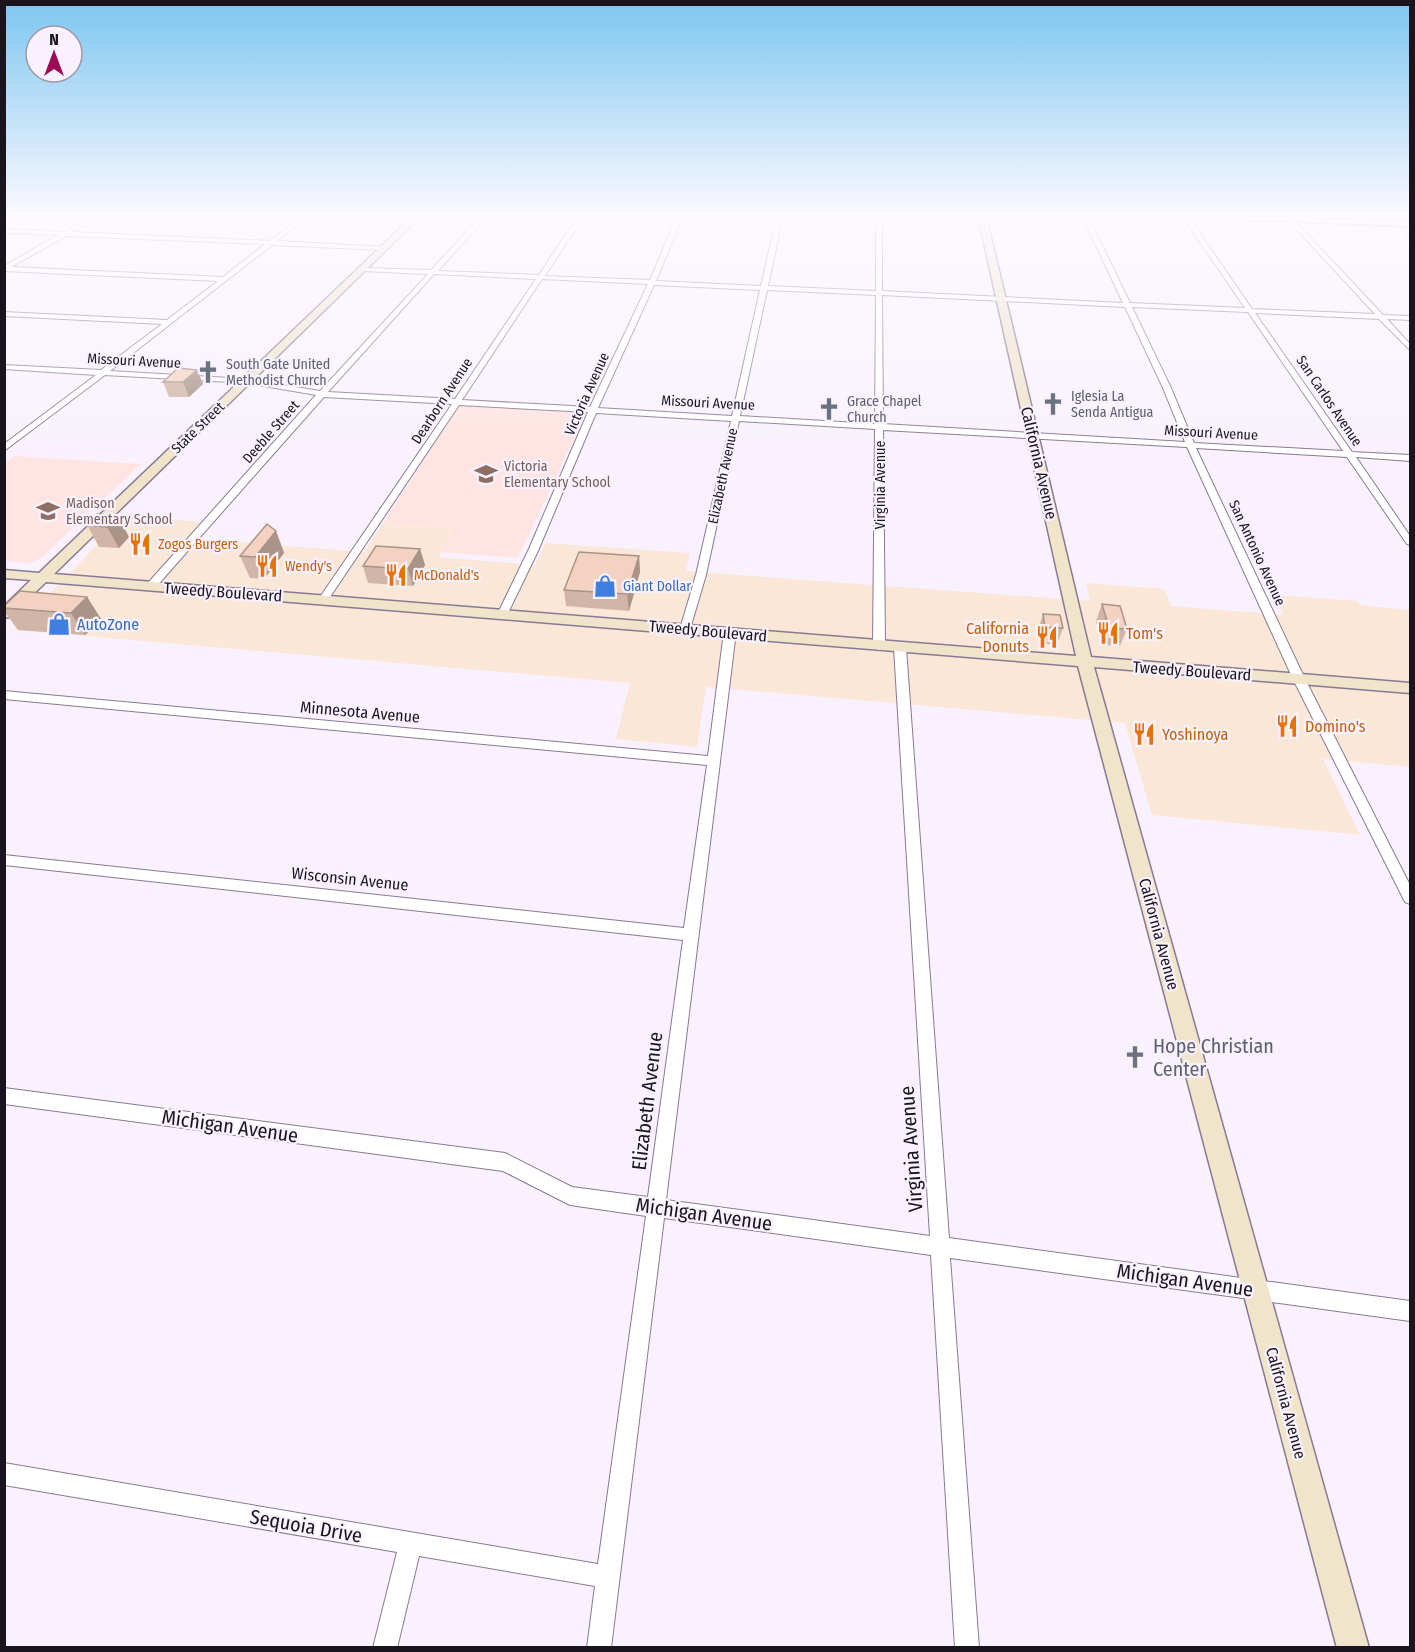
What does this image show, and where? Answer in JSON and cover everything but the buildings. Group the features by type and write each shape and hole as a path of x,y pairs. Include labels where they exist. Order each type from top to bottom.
{"main road":[{"name":"State Street","path":"4,614 338,293"},
{"name":"California Avenue","path":"1000,293 1085,662 1353,1647"},
{"name":"Tweedy Boulevard","path":"4,574 1410,688"}],"street":[{"path":"4,449 206,293"},
{"name":"Deeble Street","path":"151,586 415,293"},
{"name":"Dearborn Avenue","path":"323,600 426,450 455,402 529,293"},
{"name":"Victoria Avenue","path":"502,615 533,551 593,410 647,293"},
{"name":"Elizabeth Avenue","path":"686,629 701,575 762,293"},
{"name":"Virginia Avenue","path":"879,293 879,646"},
{"path":"881,293 1410,318"},
{"name":"San Antonio Avenue","path":"1123,293 1299,679 1410,898"},
{"name":"San Carlos Avenue","path":"1239,293 1410,542"},
{"path":"1360,293 1410,348"},
{"path":"4,314 169,322"},
{"name":"Missouri Avenue","path":"4,367 247,381 322,394 1410,458"},
{"path":"4,432 25,433"},
{"name":"Elizabeth Avenue","path":"599,1647 730,632"},
{"name":"Virginia Avenue","path":"900,648 967,1647"},
{"name":"Minnesota Avenue","path":"4,695 713,761"},
{"name":"Wisconsin Avenue","path":"4,860 691,935"},
{"name":"Michigan Avenue","path":"4,1096 505,1162 570,1196 1410,1311"},
{"name":"Sequoia Drive","path":"4,1474 608,1578"},
{"path":"385,1647 410,1544"}],"shaded area":[{"name":"Victoria Elementary School","path":"459,405 586,413 518,558 441,552 454,528 383,523"},
{"name":"Madison Elementary School","path":"15,456 141,464 40,559 29,563 5,561 5,464"},
{"path":"125,516 201,522 188,538 364,552 383,523 454,528 439,557 535,565 546,543 690,553 686,571 1090,601 1086,583 1164,589 1171,606 1283,615 1275,595 1357,601 1360,605 1410,610 1410,767 1323,759 1360,835 1152,815 1125,723 706,687 697,747 616,739 630,683 15,630"}],"place":[{"name":"South Gate United Methodist Church","path":"208,372"},
{"name":"Iglesia La Senda Antigua","path":"1053,404"},
{"name":"Grace Chapel Church","path":"829,409"},
{"name":"Victoria Elementary School","path":"486,474"},
{"name":"Madison Elementary School","path":"48,511"},
{"name":"Zogos Burgers","path":"140,544"},
{"name":"Wendy's","path":"267,566"},
{"name":"McDonald's","path":"396,575"},
{"name":"Giant Dollar","path":"605,586"},
{"name":"AutoZone","path":"59,624"},
{"name":"Tom's","path":"1108,633"},
{"name":"California Donuts","path":"1047,637"},
{"name":"Domino's","path":"1287,726"},
{"name":"Yoshinoya","path":"1144,734"},
{"name":"Hope Christian Center","path":"1135,1057"}]}
